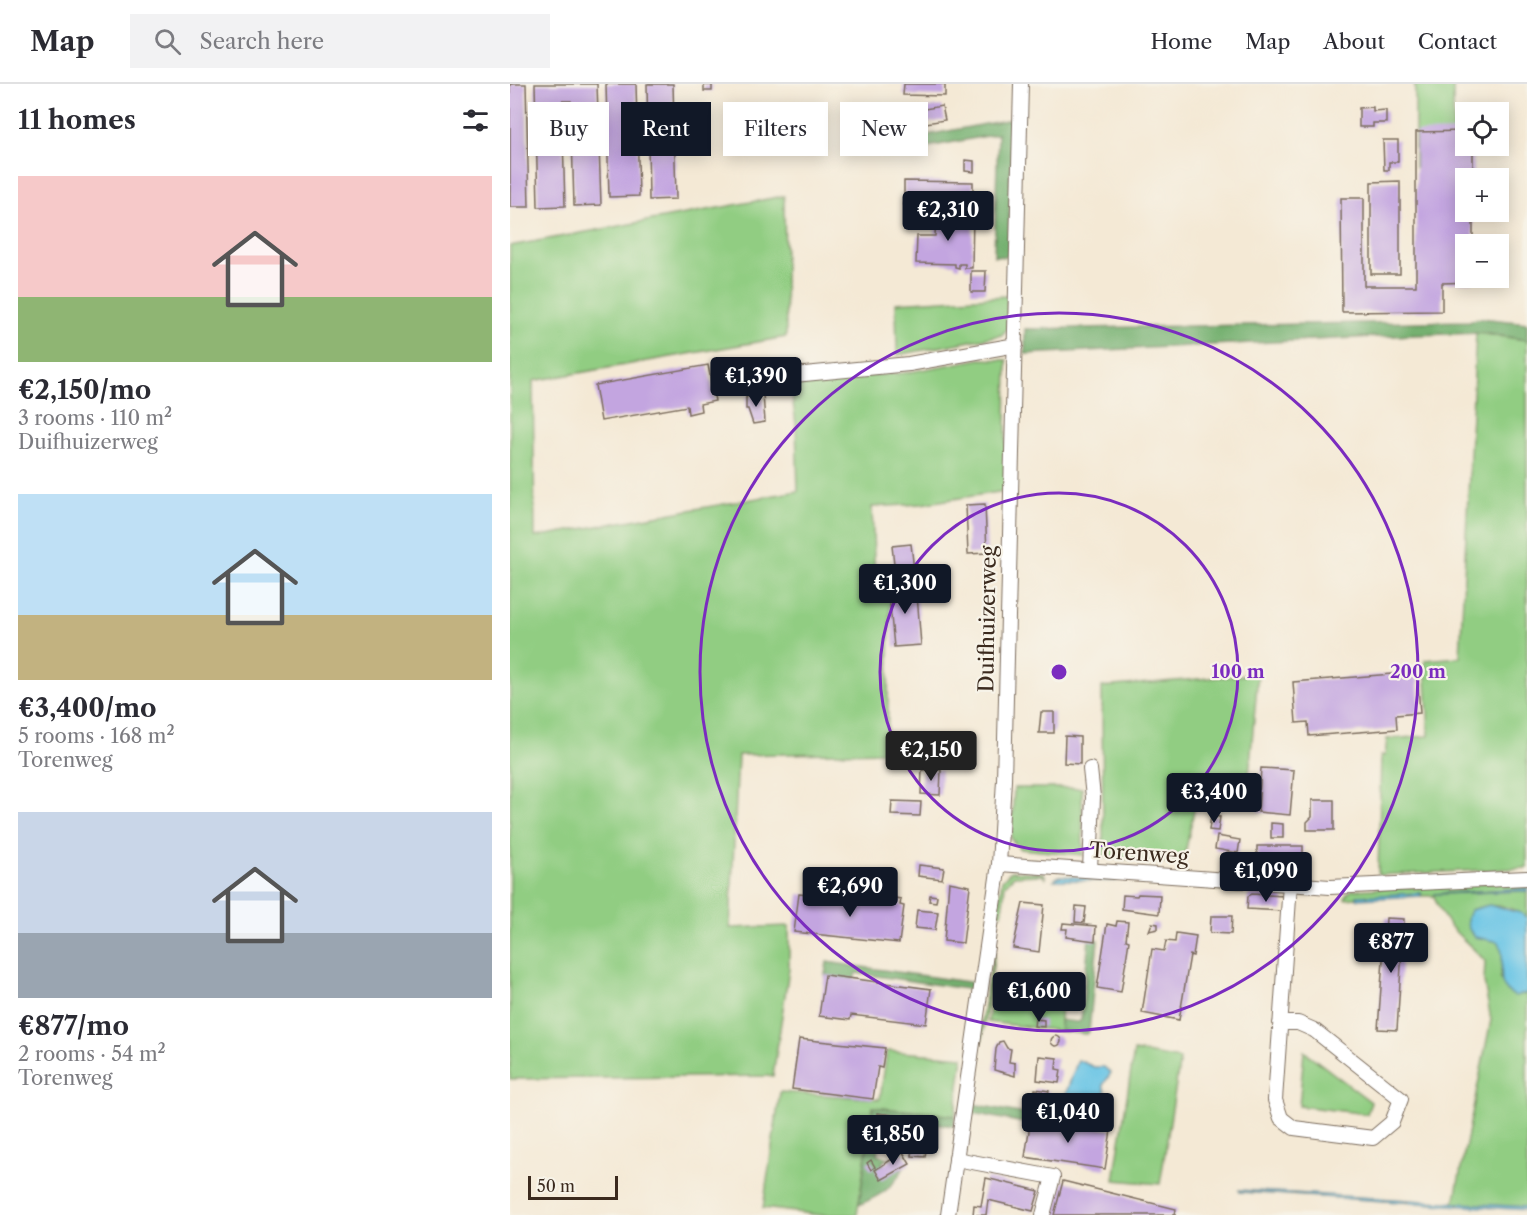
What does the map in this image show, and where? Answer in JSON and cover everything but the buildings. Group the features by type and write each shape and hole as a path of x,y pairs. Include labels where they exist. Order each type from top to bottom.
{"street":[{"name":"Duifhuizerweg","path":"948,1215 999,864 1004,780 1021,84"},
{"path":"794,375 909,364 1016,345"},
{"path":"1090,769 1093,797 1090,870"},
{"name":"Torenweg","path":"999,864 1290,884 1368,886 1527,878"},
{"path":"1280,1023 1298,1023 1314,1030 1401,1099 1392,1122 1373,1138 1294,1128 1281,1118 1275,1100 1280,1023 1290,884"},
{"path":"956,1160 1053,1177 1043,1215"}],"green space":[{"path":"1415,84 1453,84 1454,170 1415,167"},
{"path":"1012,119 1008,257 994,256 998,134 928,147 928,135"},
{"path":"784,196 786,337 533,381 535,537 798,491 796,424 790,382 904,373 980,359 1007,360 1005,491 921,504 872,507 875,583 905,580 904,603 890,604 887,752 738,755 730,928 789,926 789,969 773,1076 510,1079 510,246"},
{"path":"1007,296 1007,329 1002,335 897,355 896,303"},
{"path":"1481,318 1527,323 1527,340 1483,333 1025,354 1025,329 1469,321"},
{"path":"1476,333 1527,340 1527,868 1378,875 1381,755 1385,756 1387,739 1429,736 1425,660 1460,657"},
{"path":"1258,674 1249,775 1241,800 1197,795 1183,864 1103,857 1102,687"},
{"path":"1014,788 1082,788 1083,855 1020,849 1011,839"},
{"path":"1011,871 1044,873 1046,879 1042,875 1014,876 1005,885 1002,914 997,913 1002,880"},
{"path":"1527,881 1527,888 1434,894 1527,891 1527,918 1507,907 1485,906 1471,910 1467,919 1471,933 1499,942 1503,954 1500,979 1524,995 1527,993 1527,1207 1454,1203 1491,1020 1484,982 1485,961 1450,925 1434,896 1421,896 1421,893 1345,899 1352,890"},
{"path":"1179,883 1235,884 1239,892 1183,885 1176,887"},
{"path":"1089,937 1098,940 1089,1032 1086,1034 1060,1031 1060,1020 1078,1022 1081,1020"},
{"path":"993,953 995,953 991,978 1061,988 1060,1031 988,1022 994,986 990,986 982,1041 978,1041"},
{"path":"827,962 974,983 973,990 856,973 854,980 825,975"},
{"path":"887,1051 963,1057 955,1116 873,1107 857,1215 820,1215 763,1208 780,1092 880,1099"},
{"path":"1134,1051 1180,1059 1160,1184 1114,1180"},
{"path":"1304,1051 1371,1102 1367,1114 1299,1106"},
{"path":"973,1104 1108,1130 1107,1139 972,1113"},
{"path":"873,1107 955,1116 954,1126 882,1118 877,1155 889,1158 882,1162 890,1175 905,1166 886,1190 859,1205"}],"water":[{"path":"1059,876 1114,879 1116,881 1054,880"},
{"path":"1527,888 1527,891 1434,894"},
{"path":"1421,893 1421,896 1357,899 1357,896"},
{"path":"1489,905 1521,913 1527,918 1527,993 1515,996 1503,986 1502,950 1499,942 1475,937 1468,927 1467,920 1471,910"},
{"path":"1078,1060 1094,1067 1104,1067 1111,1073 1103,1085 1107,1096 1103,1108 1091,1106 1073,1109 1066,1105 1066,1093"},
{"path":"1239,1190 1527,1207 1527,1210 1240,1192"}]}
